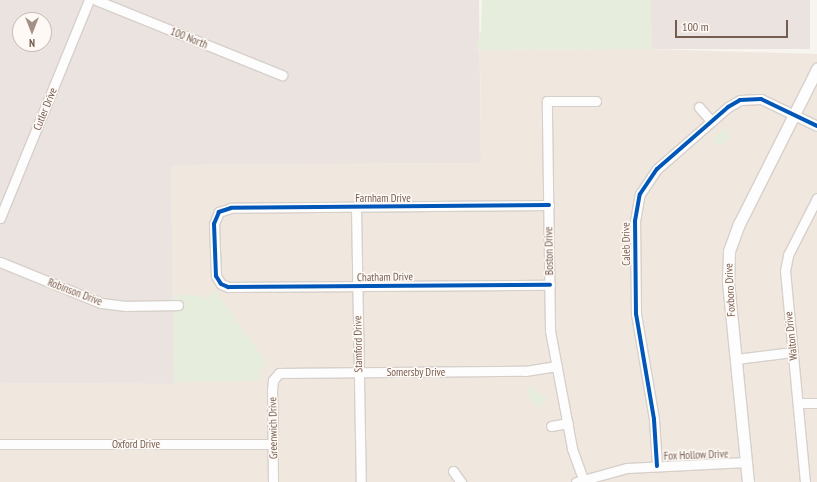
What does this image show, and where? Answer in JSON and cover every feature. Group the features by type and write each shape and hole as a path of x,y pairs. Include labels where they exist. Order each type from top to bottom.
{"street":[{"name":"Cutler Drive","path":"0,218 90,0"},
{"name":"100 North","path":"96,0 282,76"},
{"name":"Foxboro Drive","path":"748,482 727,274 729,251 739,224 817,69"},
{"name":"Caleb Drive","path":"657,466 654,419 637,323 636,207 644,187 652,175 734,102 750,98 766,101 817,126"},
{"name":"Boston Drive","path":"579,481 550,330 547,101 596,101"},
{"path":"699,107 712,121"},
{"name":"Walton Drive","path":"805,482 785,266 817,198"},
{"name":"Farnham Drive","path":"221,284 216,276 214,224 219,212 231,208 549,205"},
{"name":"Stamford Drive","path":"356,207 361,482"},
{"name":"Robinson Drive","path":"0,262 101,303 126,306 178,305"},
{"name":"Chatham Drive","path":"221,284 231,288 550,284"},
{"path":"736,358 793,352"},
{"name":"Somersby Drive","path":"275,375 288,372 525,371 557,366"},
{"name":"Greenwich Drive","path":"273,482 272,390 275,375"},
{"path":"798,404 817,402"},
{"path":"550,426 568,423"},
{"name":"Oxford Drive","path":"0,444 273,444"},
{"name":"Fox Hollow Drive","path":"579,481 612,471 657,466 746,462"},
{"path":"454,471 461,482"}],"shaded area":[{"path":"0,0 479,0 481,163 171,165 174,384 0,383"},
{"path":"649,0 810,0 810,49 649,49"},
{"path":"650,49 817,54 817,482 0,482 0,383 174,384 171,165 481,163 480,50"}],"green space":[{"path":"482,0 651,0 652,49 476,50 481,31"},
{"path":"724,128 731,136 719,147 712,138"},
{"path":"215,290 267,363 261,369 260,381 174,382 174,295 197,295 207,298"},
{"path":"528,386 547,397 541,407 529,400"}],"cycle path":[{"path":"657,466 654,419 636,314 635,221 640,194 657,169 728,107 740,100 761,99 817,126"},
{"path":"549,205 231,208 219,212 214,224 216,276 221,284 228,287 550,285"}]}
